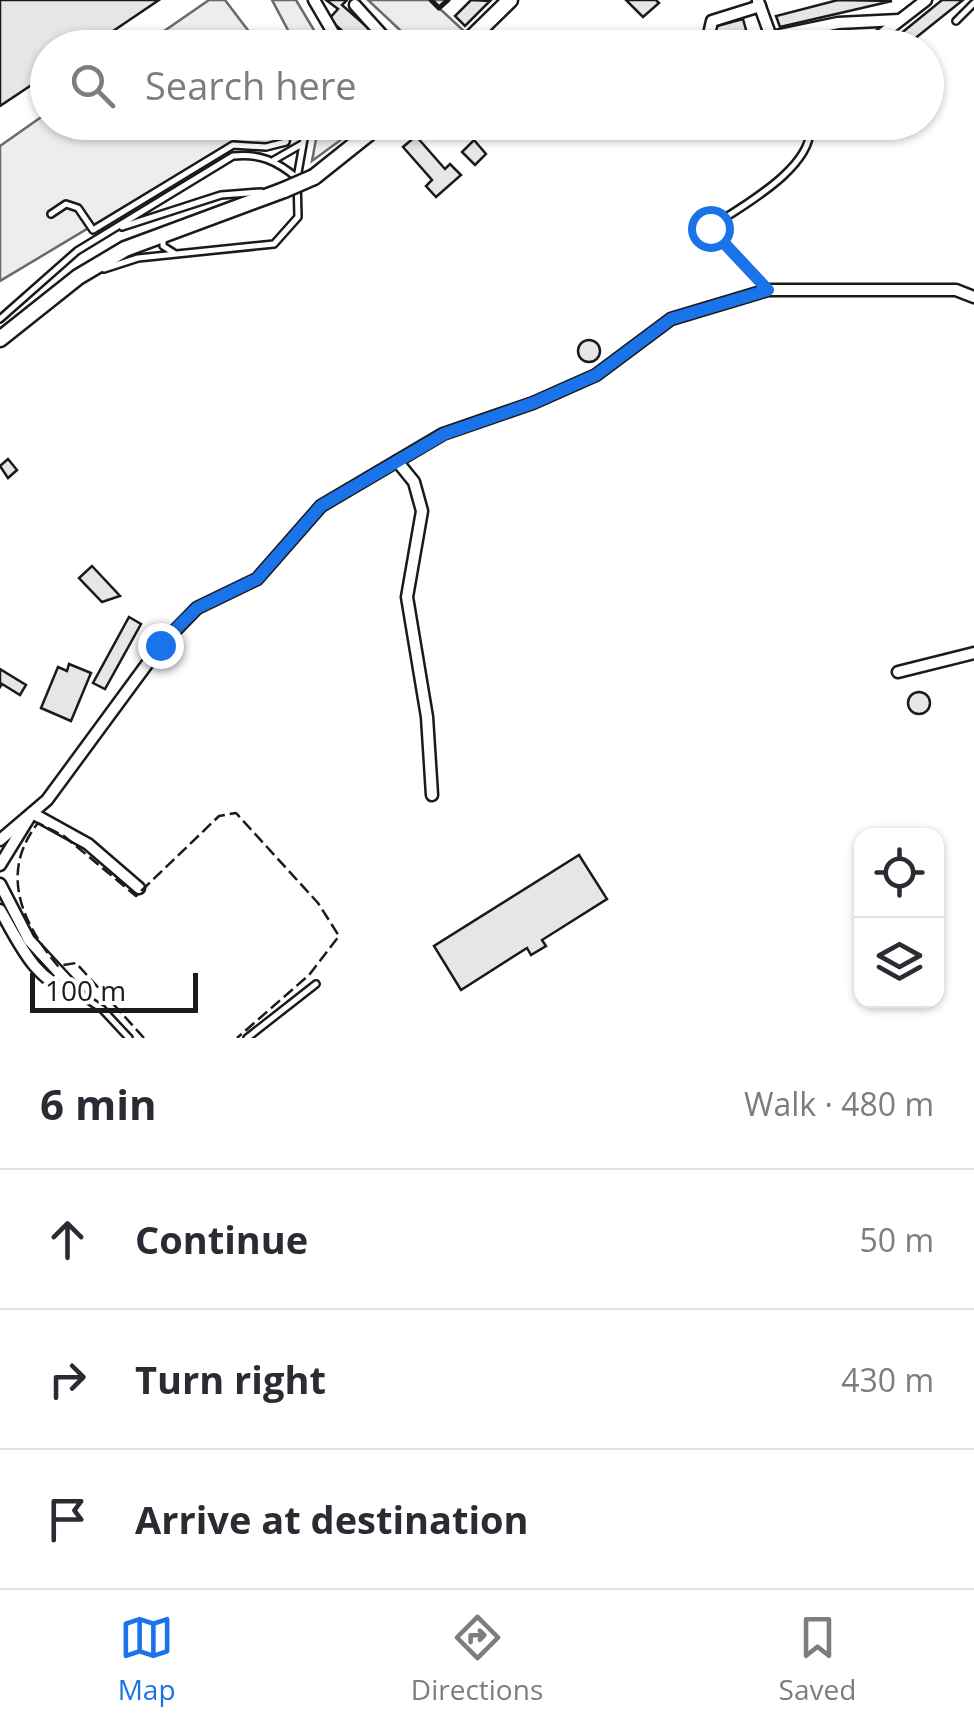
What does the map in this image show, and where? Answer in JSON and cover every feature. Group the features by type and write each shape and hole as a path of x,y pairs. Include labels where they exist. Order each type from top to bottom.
{"main road":[{"path":"479,30 510,0"},
{"path":"0,339 78,278 125,249 314,177 360,140"}],"street":[{"path":"314,0 332,30"},
{"path":"886,30 921,2"},
{"path":"710,30 712,21 759,3 769,30"},
{"path":"355,5 378,30"},
{"path":"812,30 838,22 899,20"},
{"path":"0,840 47,800 160,645 197,608 257,579 321,506 444,434 533,403 596,375 671,319 768,290 956,290 974,297"},
{"path":"397,461 414,482 422,511 407,597 428,717 432,795"},
{"path":"898,672 974,653"},
{"path":"0,865 32,813"},
{"path":"32,813 88,844 138,888"},
{"path":"0,884 29,940 79,994"},
{"path":"0,910 32,965 52,985 79,994"}],"lane":[{"path":"956,21 974,4"},
{"path":"51,214 66,204 78,208 92,230 233,145 266,147 286,140"},
{"path":"768,290 710,228 784,177 803,140"},
{"path":"270,160 296,151 304,141"},
{"path":"78,278 138,258 274,244 298,217 297,178 304,141"},
{"path":"0,319 54,268 233,156 250,154 270,160 297,178"},
{"path":"111,230 221,195 284,190"},
{"path":"163,234 163,246 177,254"},
{"path":"247,1038 316,984"},
{"path":"79,994 102,1009 129,1038"}],"shaded area":[{"path":"209,0 225,0 248,30 166,30"},
{"path":"272,0 296,0 314,30 288,30"},
{"path":"368,0 448,0 440,9 463,30 400,30"},
{"path":"30,125 30,140 236,140 0,281 0,146"},
{"path":"316,140 341,140 312,161"}],"building":[{"path":"0,0 159,0 115,30 30,30 30,86 0,106"},
{"path":"326,0 347,0 342,5 370,30 341,30 329,19 338,9"},
{"path":"471,0 490,1 465,26 455,16"},
{"path":"626,0 656,0 659,3 643,17"},
{"path":"838,0 892,1 780,27 776,16"},
{"path":"942,0 963,0 926,30 905,30"},
{"path":"743,19 746,30 715,30 713,27"},
{"path":"411,140 420,140 445,169 450,164 461,175 436,197 426,186 432,180 403,147"},
{"path":"474,140 486,154 475,165 462,152"},
{"path":"589,340 597,343 597,359 589,362 581,359 578,351 581,343"},
{"path":"8,459 17,470 8,478 0,466"},
{"path":"92,566 120,596 102,602 79,578"},
{"path":"129,617 141,624 105,689 93,683"},
{"path":"69,664 91,673 71,721 41,708 58,667 67,671"},
{"path":"0,669 26,685 20,695 2,684 0,687"},
{"path":"919,692 927,695 927,711 919,714 911,711 908,703 911,695"},
{"path":"579,855 607,899 542,940 546,946 531,955 527,948 461,990 434,946"}],"fence":[{"path":"144,1038 76,963 58,966 25,914 18,877 20,859 38,823 64,836 136,896 219,816 236,813 318,903 339,936 309,975 237,1038"}],"wall":[{"path":"431,0 439,8 448,0"}],"route":[{"path":"160,645 197,608 257,579 321,506 444,434 533,403 596,375 671,319 768,290 710,228"}]}
